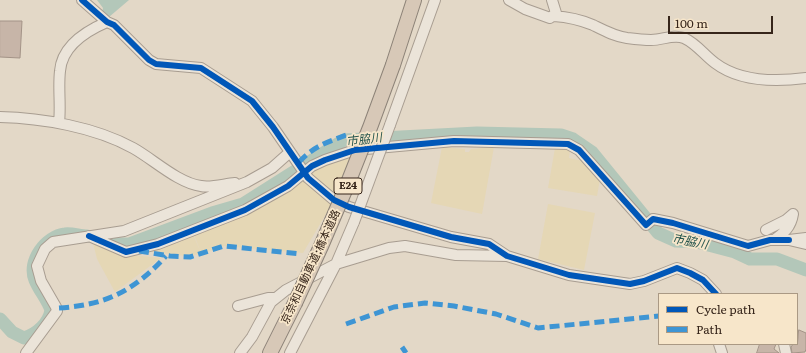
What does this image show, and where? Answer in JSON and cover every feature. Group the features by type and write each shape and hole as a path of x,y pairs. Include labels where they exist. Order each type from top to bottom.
{"highway":[{"path":"399,47 408,0"},
{"name":"京奈和自動車道;橋本道路","path":"270,353 325,239 365,145 414,0"},
{"path":"408,18 418,6 420,0"}],"street":[{"path":"82,0 107,22 114,25 149,60 156,64 201,68 252,101 273,127 304,172 320,190 334,200 349,207 451,237 489,244 508,256 569,275 630,284 644,281 676,268 690,272 703,280 715,293"},
{"path":"290,353 336,264 354,222 435,0"},
{"path":"509,0 535,13 550,18 554,16 580,21 613,35 649,40 669,37 685,39 705,52 716,64 732,74 780,80 806,78"},
{"path":"552,0 556,8 556,14 554,16"},
{"path":"59,123 61,105 60,71 62,61 77,39 88,30 107,22"},
{"path":"0,117 47,120 85,129 132,147 176,176 201,186 247,182"},
{"path":"90,236 126,252 158,244 245,210 288,186 304,172 325,160 355,150 454,141 568,144 579,150 650,222 673,223 748,246 774,240 806,238"},
{"path":"26,353 57,311 41,281 37,266 39,258 45,249 53,242 124,231 247,182 272,168 290,152"},
{"path":"766,230 786,220 793,214 792,221 784,233 774,240"},
{"path":"789,240 806,244"},
{"path":"240,353 252,337 267,308 275,298 286,290 336,264 389,248 405,246 456,255 508,256"},
{"path":"238,306 268,298 275,298"}],"shaded area":[{"path":"97,0 129,0 109,17 102,13 103,8"},
{"path":"442,147 465,149 465,152 469,152 471,149 494,147 482,214 431,203"},
{"path":"555,148 570,150 569,158 583,161 600,179 597,196 548,188"},
{"path":"352,154 335,197 308,173 314,168"},
{"path":"306,180 333,202 303,253 224,246 201,254 185,256 138,250 192,232 201,253 193,232 297,182"},
{"path":"548,204 595,213 584,270 538,259"},
{"path":"93,243 122,254 161,258 115,292 97,259"}],"building":[{"path":"0,21 22,21 20,58 0,57"},
{"path":"799,330 806,333 805,352 792,353 791,347 792,345 798,345"},
{"path":"760,345 776,345 774,349 779,353 757,353"}],"waterway":[{"name":"市脇川","path":"106,238 118,244 129,244 212,213 243,204 344,140 477,133 561,135 573,139 592,152 658,233 676,241 697,242 735,252 750,259 777,259 806,270"},
{"name":"市脇川","path":"0,319 12,332 24,338 38,331 45,324 51,310 35,280 33,273 36,258 45,244 51,239 65,234 87,236"}],"marked path":[{"path":"299,162 316,148 349,134"},
{"path":"139,251 170,256 190,257 224,246 301,254"},
{"path":"59,308 91,304 118,294 142,278 166,256"},
{"path":"346,324 394,307 425,303 454,306 496,314 538,328 658,316"},
{"path":"402,347 406,353"}],"cycle path":[{"path":"82,0 107,22 114,25 149,60 156,64 201,68 252,101 273,127 308,178 334,200 349,207 451,237 489,244 507,256 569,275 630,284 644,281 677,268 703,280 715,293"},
{"path":"89,236 126,252 158,244 245,210 288,186 312,166 325,160 355,150 454,141 568,144 579,150 646,225 653,219 673,223 748,246 770,240 789,240"}]}
